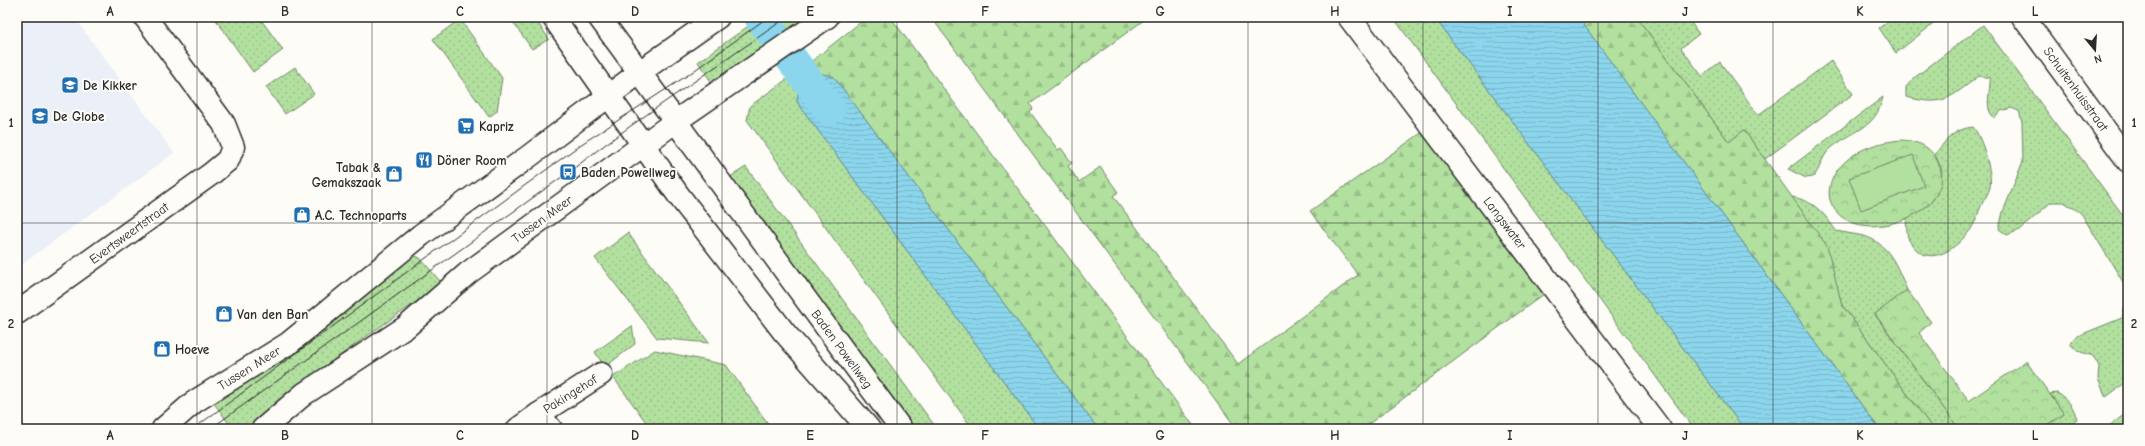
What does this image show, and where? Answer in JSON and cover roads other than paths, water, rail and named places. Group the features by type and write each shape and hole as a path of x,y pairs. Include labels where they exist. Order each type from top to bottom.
{"street":[{"name":"Evertsweertstraat","path":"17,313 211,174 228,160 233,147 224,124 145,17"},
{"path":"553,17 679,196 784,332 869,429"},
{"name":"Baden Powellweg","path":"599,17 901,429"},
{"name":"Tussen Meer","path":"163,429 194,402 289,343 421,235 528,157 608,95 718,17"},
{"name":"Tussen Meer","path":"263,429 304,394 406,327 468,272 676,122 827,17"},
{"name":"Langswater","path":"1349,17 1660,429"},
{"name":"Schuitenhuisstraat","path":"2023,17 2128,161"},
{"name":"Pakingehof","path":"518,429 545,421 601,374"}],"water":[{"path":"1434,17 1578,17 1879,429 1744,429"},
{"path":"811,71 834,77 1098,429 1039,429 797,102 801,80"}],"waterway":[{"path":"760,17 829,109"}],"tram line":[{"path":"193,429 580,145 688,75 768,17"},
{"path":"210,429 599,149 787,17"}],"place":[{"name":"De Kikker","path":"70,85"},
{"name":"De Globe","path":"40,116"},
{"name":"Kapriz","path":"466,126"},
{"name":"Döner Room","path":"424,160"},
{"name":"Baden Powellweg","path":"568,172"},
{"name":"Tabak & Gemakszaak","path":"394,174"},
{"name":"A.C. Technoparts","path":"302,215"},
{"name":"Van den Ban","path":"224,314"},
{"name":"Hoeve","path":"162,349"}]}
